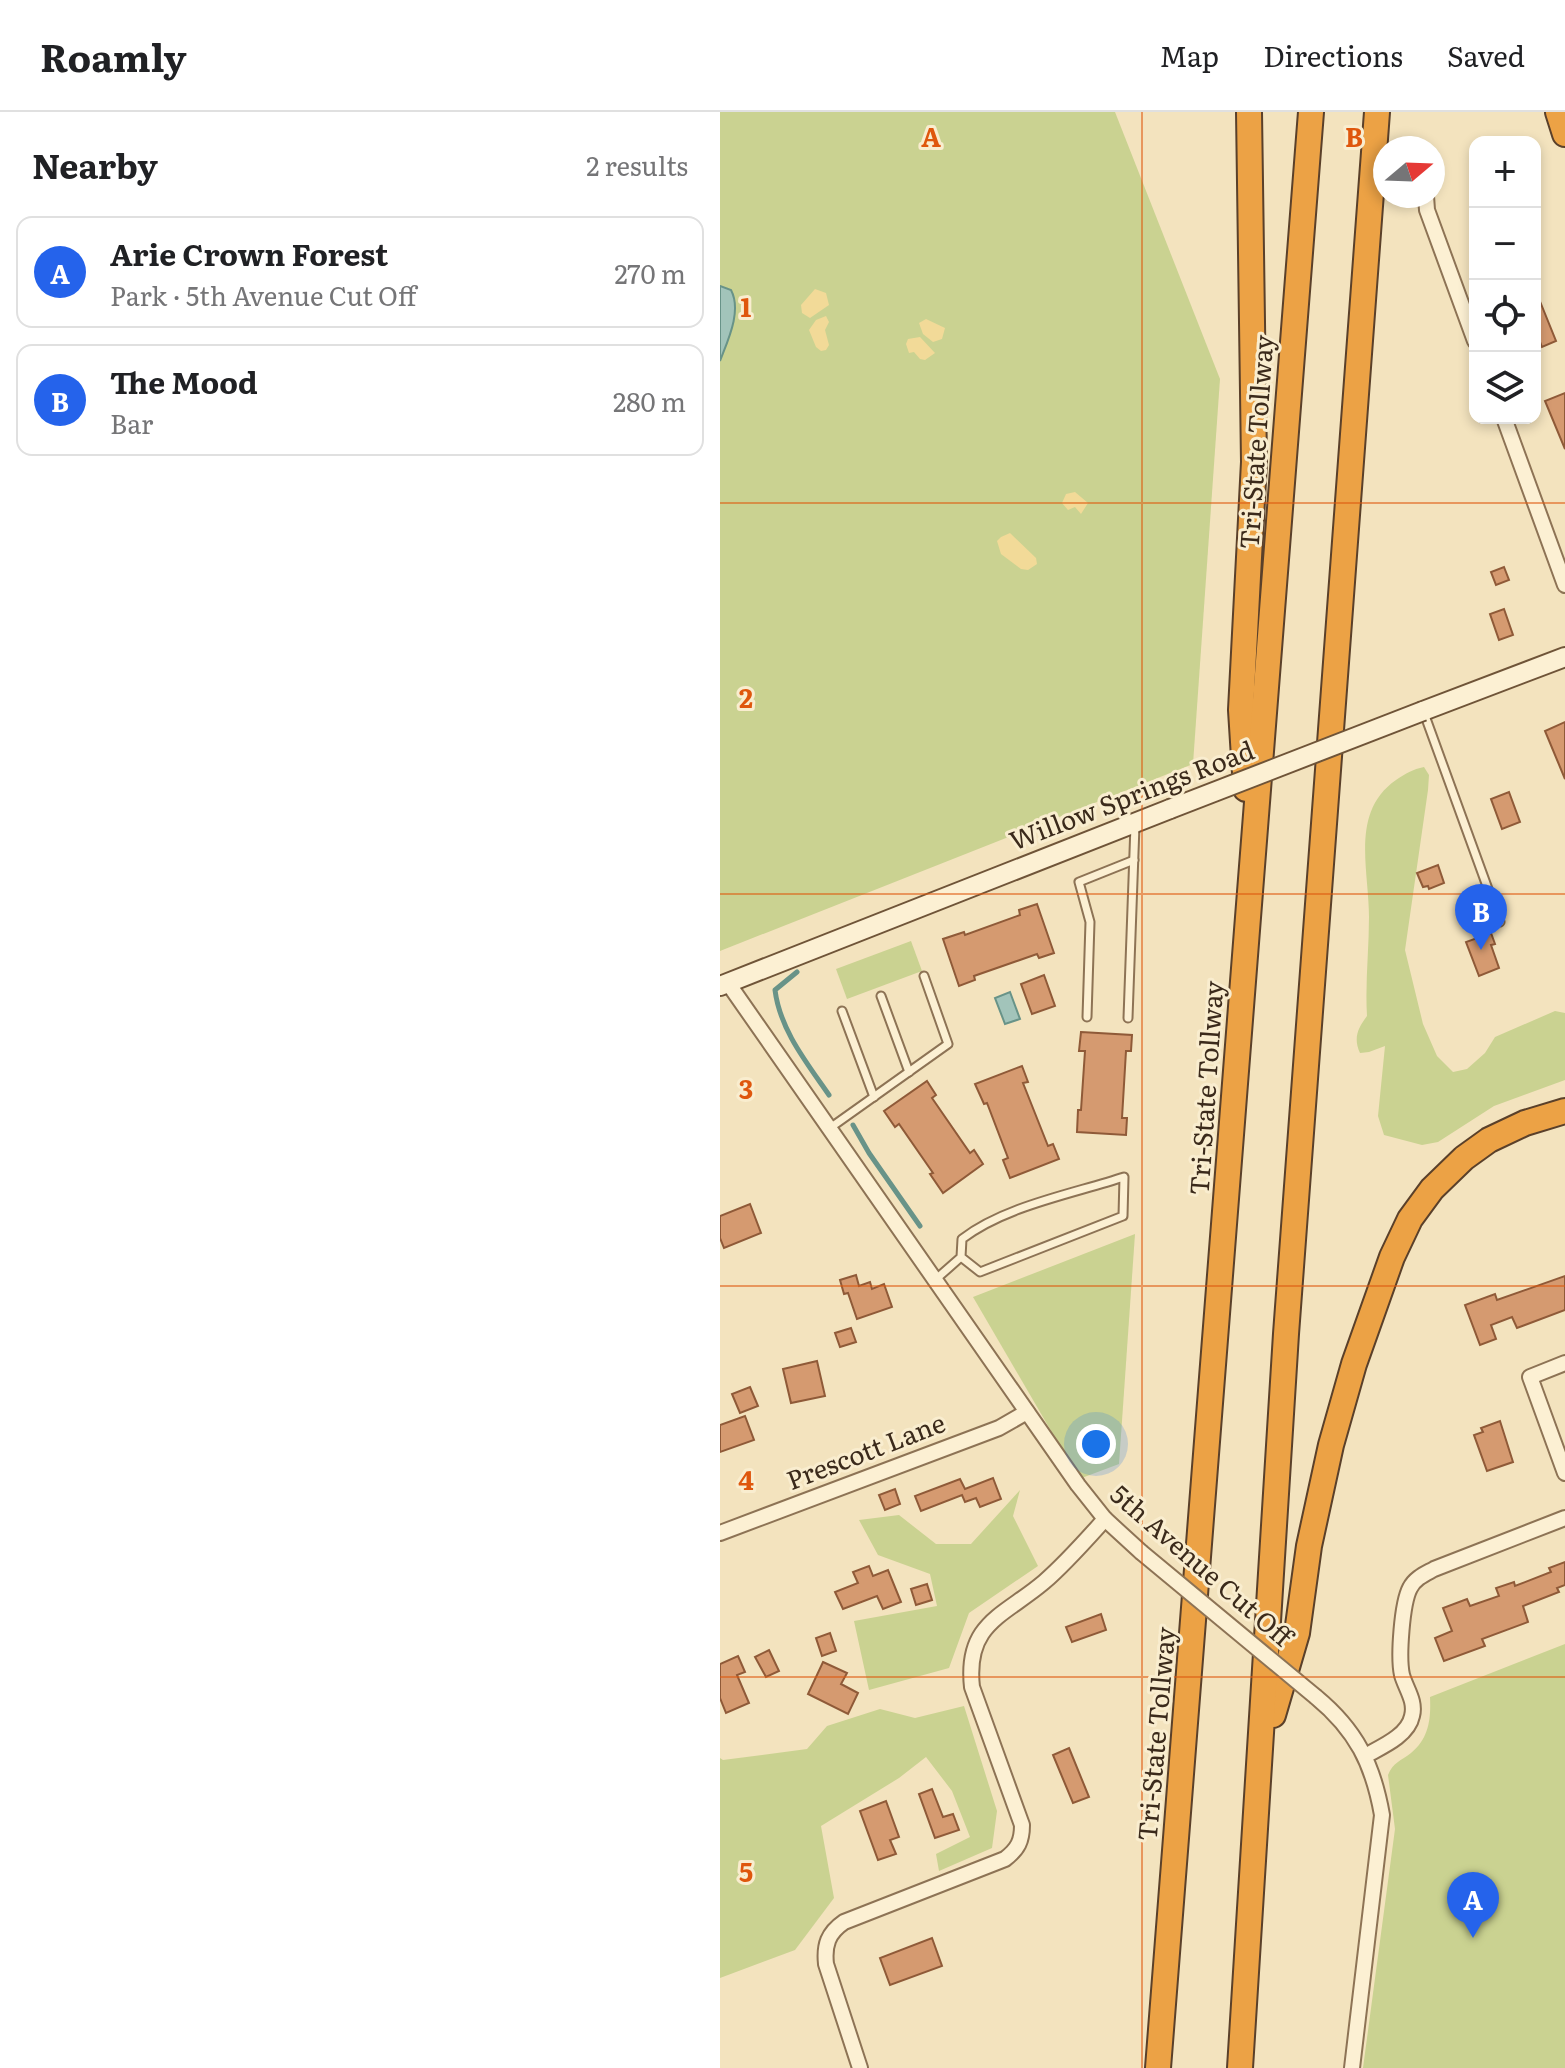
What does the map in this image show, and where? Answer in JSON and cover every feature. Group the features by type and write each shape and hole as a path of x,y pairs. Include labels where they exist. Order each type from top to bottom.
{"highway":[{"path":"1249,112 1254,462 1241,710 1252,874"},
{"name":"Tri-State Tollway","path":"1158,2068 1311,112"},
{"path":"1240,2068 1286,1334 1377,112"},
{"path":"1558,112 1565,134"},
{"path":"1261,1760 1297,1633 1309,1546 1331,1445 1354,1364 1392,1257 1417,1209 1432,1189 1464,1158 1489,1140 1525,1123 1565,1111"}],"main road":[{"name":"Willow Springs Road","path":"724,985 1135,822 1565,657"}],"street":[{"path":"1427,208 1469,325"},
{"path":"1506,424 1565,585"},
{"name":"5th Avenue Cut Off","path":"724,985 1105,1519 1332,1710 1365,1756 1376,1784 1382,1815 1352,2068"},
{"path":"1565,1363 1530,1377 1565,1473"},
{"name":"Prescott Lane","path":"720,1533 999,1428 1027,1412"},
{"path":"1365,1756 1403,1732 1412,1719 1413,1704 1402,1674 1401,1656 1411,1585 1434,1569 1565,1518"},
{"path":"860,2068 826,1964 825,1948 829,1938 835,1928 844,1922 1005,1859 1017,1848 1022,1838 1022,1825 972,1687 972,1652 987,1624 1047,1579 1105,1519"}],"lane":[{"path":"1423,711 1500,922"},
{"path":"1128,1018 1135,822"},
{"path":"1087,1017 1090,922 1079,882 1134,860"},
{"path":"828,1129 948,1044 924,976"},
{"path":"881,996 909,1072"},
{"path":"842,1011 874,1097"},
{"path":"935,1280 961,1257 962,1239 975,1229 1005,1215 1124,1177 1123,1216 980,1272 961,1257"}],"green space":[{"path":"720,112 1115,112 1220,379 1193,764 720,951"},
{"path":"1424,767 1429,775 1428,790 1405,950 1423,1024 1437,1056 1453,1072 1467,1069 1485,1053 1495,1037 1555,1011 1565,1013 1565,1080 1494,1106 1438,1142 1422,1145 1384,1135 1378,1116 1385,1046 1360,1053 1357,1038 1367,1016 1367,825 1372,808 1382,793 1396,780"},
{"path":"911,941 922,971 847,999 836,969"},
{"path":"1135,1234 1119,1464 1079,1479 973,1297"},
{"path":"1020,1490 1013,1516 1038,1566 969,1613 949,1668 869,1690 854,1621 937,1606 930,1574 878,1555 859,1520 899,1515 936,1544 971,1544"},
{"path":"1565,1644 1565,2068 1363,2068 1395,1829 1388,1775 1395,1764 1422,1741 1429,1720 1430,1697"},
{"path":"964,1706 997,1811 992,1848 939,1871 936,1854 970,1837 952,1791 926,1757 899,1778 821,1826 834,1898 795,1950 720,1978 720,1758 807,1749 827,1726 880,1709 915,1718"}],"sand":[{"path":"815,289 826,293 829,305 810,318 802,313 801,305"},
{"path":"826,316 829,322 825,330 829,345 821,351 809,330 816,320"},
{"path":"926,319 945,328 942,339 933,342 923,334 919,323"},
{"path":"920,337 935,353 925,360 914,352 909,353 906,344 908,339"},
{"path":"1075,492 1088,503 1081,514 1075,507 1068,510 1062,503 1066,494"},
{"path":"1010,533 1036,558 1037,564 1028,570 1021,569 1001,554 997,541"}],"water":[{"path":"720,286 731,290 735,307 733,326 720,361"},
{"path":"1010,992 1020,1019 1005,1024 995,998"}],"building":[{"path":"1541,304 1556,341 1542,347 1541,344"},
{"path":"1565,393 1565,449 1545,401"},
{"path":"1504,567 1509,580 1496,585 1491,572"},
{"path":"1504,609 1513,635 1499,640 1490,614"},
{"path":"1565,722 1565,779 1545,731"},
{"path":"1509,792 1520,822 1502,829 1491,799"},
{"path":"1438,865 1444,883 1429,889 1428,886 1423,887 1417,873"},
{"path":"1037,904 1054,953 1039,958 1037,954 974,976 975,980 959,986 943,939 964,932 965,935 1020,915 1019,910"},
{"path":"1491,933 1495,944 1491,945 1499,968 1479,976 1466,942"},
{"path":"1044,975 1055,1006 1032,1014 1021,984"},
{"path":"1081,1032 1132,1035 1131,1051 1126,1051 1122,1118 1127,1118 1126,1135 1077,1132 1085,1051 1079,1051"},
{"path":"1022,1066 1028,1082 1023,1083 1048,1146 1053,1144 1059,1159 1010,1178 1003,1160 1008,1158 987,1103 984,1104 975,1084"},
{"path":"927,1081 936,1095 932,1098 970,1153 974,1150 983,1164 943,1193 899,1124 895,1127 884,1111"},
{"path":"750,1204 761,1233 724,1248 720,1238 720,1216"},
{"path":"856,1275 859,1286 870,1282 872,1289 884,1284 892,1307 857,1319 840,1280"},
{"path":"1565,1276 1565,1310 1517,1328 1512,1317 1491,1325 1496,1339 1480,1345 1465,1305 1495,1294 1497,1300"},
{"path":"851,1328 856,1342 840,1347 835,1333"},
{"path":"817,1361 825,1396 791,1403 783,1369"},
{"path":"750,1387 758,1406 740,1413 732,1394"},
{"path":"745,1416 754,1440 720,1452 720,1425"},
{"path":"1500,1421 1513,1462 1487,1471 1474,1435 1483,1432 1481,1428"},
{"path":"993,1478 1001,1499 980,1507 976,1498 965,1502 962,1495 921,1511 915,1496 960,1479 965,1489"},
{"path":"895,1489 900,1504 885,1510 879,1495"},
{"path":"1565,1562 1565,1585 1557,1588 1559,1592 1523,1606 1528,1622 1482,1639 1485,1646 1444,1661 1435,1638 1452,1631 1443,1608 1467,1599 1470,1606 1499,1596 1496,1588 1514,1582 1515,1586 1551,1572 1549,1568"},
{"path":"869,1566 873,1576 888,1570 901,1602 883,1609 877,1596 843,1609 835,1592 858,1583 853,1572"},
{"path":"927,1584 932,1600 916,1605 911,1589"},
{"path":"1101,1614 1106,1630 1072,1642 1066,1627"},
{"path":"830,1633 836,1651 822,1656 816,1638"},
{"path":"769,1650 779,1671 766,1677 755,1657"},
{"path":"738,1656 745,1672 737,1675 749,1703 726,1713 720,1698 720,1664"},
{"path":"823,1662 847,1673 841,1684 858,1693 848,1714 808,1694"},
{"path":"1069,1748 1089,1797 1073,1803 1053,1755"},
{"path":"932,1789 943,1817 953,1814 959,1830 935,1838 919,1794"},
{"path":"886,1801 899,1837 890,1840 896,1854 878,1860 860,1811"},
{"path":"932,1938 942,1966 890,1985 880,1958"}],"waterway":[{"path":"797,972 775,990 778,1005 796,1046 829,1095"},
{"path":"853,1125 920,1226"}],"place":[{"name":"The Mood","path":"1481,950"},
{"name":"Arie Crown Forest","path":"1473,1938"}]}
